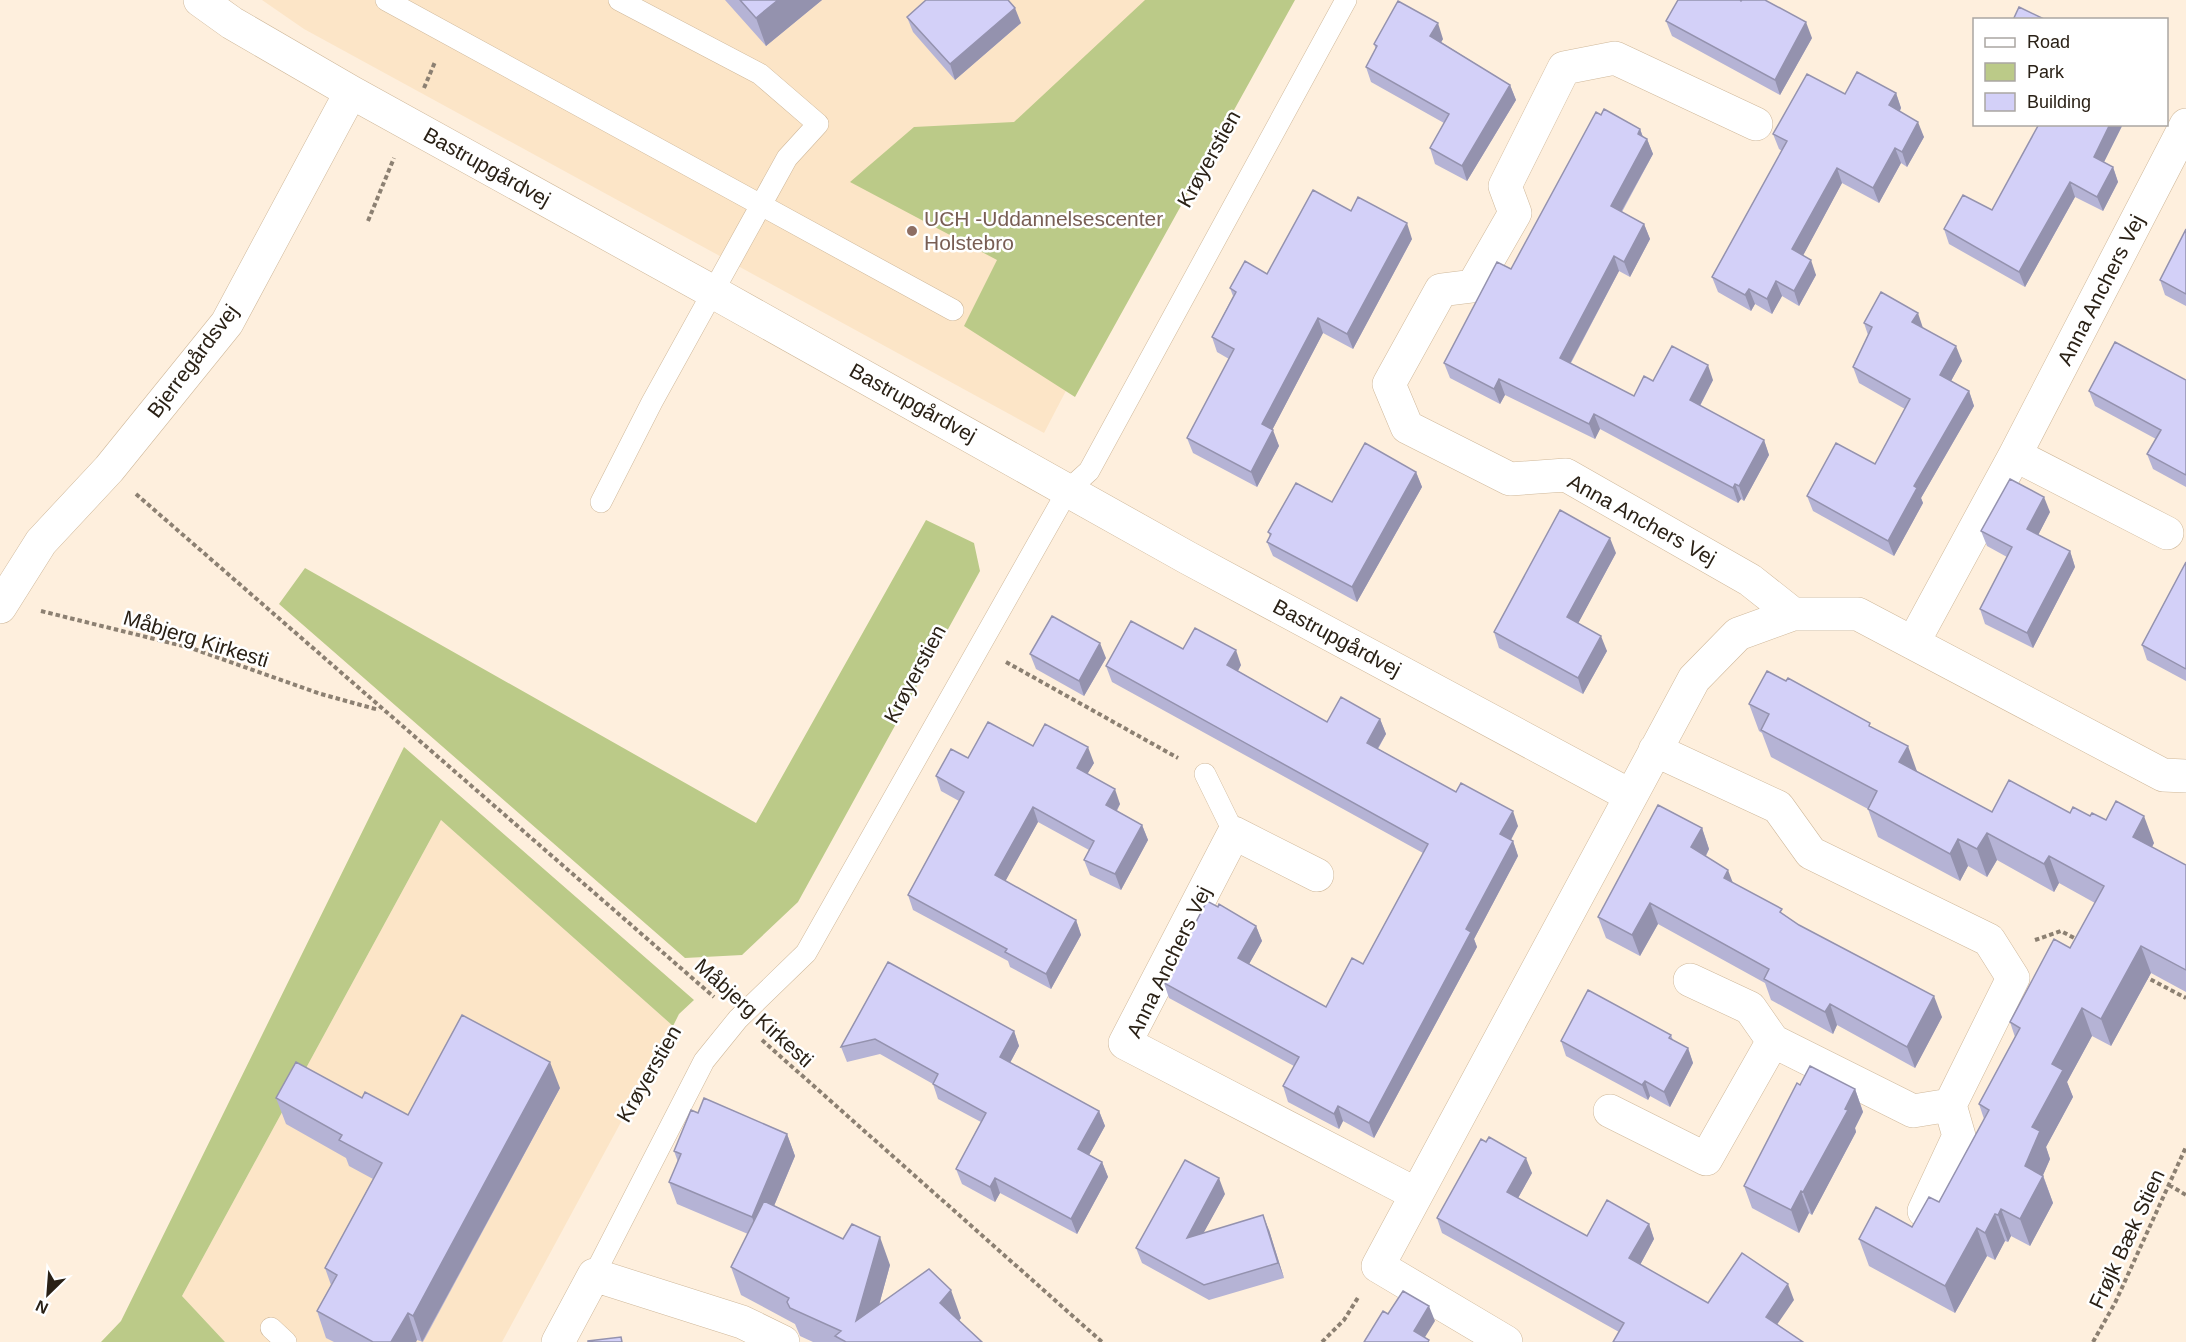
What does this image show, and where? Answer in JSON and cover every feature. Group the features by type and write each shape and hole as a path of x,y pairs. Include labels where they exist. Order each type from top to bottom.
{"street":[{"name":"Bastrupgårdvej","path":"200,0 232,23 351,92 1068,490 1631,796"},
{"name":"Anna Anchers Vej","path":"1756,123 1615,57 1564,68 1504,186 1515,213 1473,286 1441,290 1389,384 1407,427 1510,479 1566,475 1750,580 1793,614"},
{"name":"Bjerregårdsvej","path":"1,604 41,542 109,470 227,323 351,92"},
{"name":"Anna Anchers Vej","path":"1913,643 2016,455 2186,125"},
{"path":"2016,455 2167,533"},
{"path":"1506,1342 1378,1266 1694,679 1738,634 1793,614 1858,614 2163,775 2186,776"},
{"path":"1655,750 1778,807 1811,853 1989,940 2013,978 1950,1105 1959,1136 1924,1211"},
{"name":"Anna Anchers Vej","path":"1234,833 1125,1042 1416,1194"},
{"path":"1234,833 1317,875"},
{"path":"1690,980 1750,1008 1773,1041 1913,1111 1950,1105"},
{"path":"1610,1111 1706,1160 1773,1041"},
{"path":"558,1342 594,1275 742,1332 783,1342"}],"lane":[{"path":"386,0 953,310"},
{"path":"601,502 652,402 787,158 818,124 760,74 619,0"},
{"path":"594,1275 704,1061 738,1019 806,953 1068,490 1089,471 1346,0"},
{"path":"1205,774 1234,833"}],"path":[{"name":"Måbjerg Kirkesti","path":"109,470 382,711 714,997 1102,1342"},
{"name":"Måbjerg Kirkesti","path":"1,604 190,648 321,694 382,711"},
{"path":"980,647 1205,774"},
{"path":"1998,953 2061,931 2082,942"},
{"path":"2134,970 2186,998"},
{"path":"708,1006 723,990"},
{"name":"Frøjk Bæk Stien","path":"2093,1342 2115,1303 2186,1147"},
{"path":"2169,1185 2186,1195"},
{"path":"1322,1342 1344,1320 1378,1266"}],"shaded area":[{"name":"UCH -Uddannelsescenter Holstebro","path":"262,0 1269,0 1044,433 304,29"},
{"path":"441,820 673,1026 502,1342 225,1342 182,1296"}],"green space":[{"path":"1145,0 1295,0 1075,397 964,326 997,260 850,182 914,127 1014,122"},
{"path":"926,520 974,543 980,571 798,902 742,955 685,958 279,604 305,568 756,823"},
{"path":"404,747 694,1000 679,1014 673,1026 441,820 182,1296 225,1342 101,1342 121,1321"}],"building":[{"path":"740,0 778,0 756,18"},
{"path":"926,0 1008,0 1015,8 950,64 907,17"},
{"path":"1678,0 1765,0 1806,22 1775,80 1666,21"},
{"path":"1398,1 1438,23 1430,36 1510,85 1462,166 1430,148 1449,114 1366,67 1377,46 1374,44"},
{"path":"2019,7 2042,18 2014,18"},
{"path":"1857,72 1896,93 1889,105 1918,122 1902,152 1895,148 1873,188 1837,168 1792,249 1811,260 1794,291 1776,281 1767,299 1749,289 1745,295 1712,277 1787,141 1773,134 1807,74 1845,94"},
{"path":"1604,109 1640,129 1638,134 1647,139 1611,206 1644,224 1624,262 1614,256 1560,358 1634,396 1644,376 1653,381 1672,346 1708,365 1690,400 1764,440 1739,486 1735,484 1733,488 1594,414 1589,424 1499,379 1494,389 1444,363 1497,262 1511,269 1596,112 1601,115"},
{"path":"2038,126 2109,126 2094,157 2113,167 2097,197 2070,182 2019,272 1944,229 1963,195 1992,210"},
{"path":"1313,190 1351,211 1358,197 1407,223 1347,334 1318,318 1262,424 1273,430 1251,472 1187,438 1234,349 1212,337 1236,292 1230,288 1245,261 1267,274"},
{"path":"2186,229 2186,294 2160,280"},
{"path":"1881,292 1918,313 1912,322 1956,346 1940,375 1969,391 1914,486 1917,488 1888,541 1807,496 1836,443 1875,464 1910,399 1853,367 1872,327 1864,323"},
{"path":"2115,342 2186,380 2186,475 2147,454 2161,430 2089,391"},
{"path":"1365,443 1416,472 1352,587 1267,542 1271,534 1268,532 1296,483 1332,502"},
{"path":"2010,479 2044,497 2027,529 2070,551 2027,633 1980,609 2012,547 1981,531"},
{"path":"1560,510 1610,538 1567,617 1601,636 1578,678 1494,632"},
{"path":"2186,562 2186,669 2142,645"},
{"path":"1052,616 1100,643 1079,681 1030,654"},
{"path":"1131,621 1183,649 1195,628 1236,650 1227,665 1327,722 1341,697 1380,719 1367,743 1456,792 1461,783 1513,811 1500,834 1513,841 1466,929 1471,932 1369,1123 1338,1106 1334,1114 1283,1086 1299,1057 1164,983 1207,901 1218,907 1219,904 1256,926 1238,958 1326,1007 1352,958 1363,964 1428,844 1106,666"},
{"path":"1767,671 1786,681 1788,678 1870,723 1869,726 1908,746 1899,762 1992,812 2009,780 2070,813 2073,807 2090,816 2092,813 2106,820 2116,801 2144,816 2133,837 2186,865 2186,970 2141,946 2101,1019 2082,1008 2052,1064 2063,1070 2032,1127 2040,1131 2025,1166 2043,1176 2020,1219 2001,1209 1998,1215 1995,1214 1985,1233 1977,1228 1945,1286 1859,1239 1876,1207 1912,1227 1929,1197 1939,1202 1989,1110 1979,1104 2020,1028 2010,1022 2054,939 2070,948 2104,886 2049,856 2044,864 1987,833 1977,849 1958,839 1950,854 1868,809 1877,791 1761,730 1769,714 1749,704"},
{"path":"988,722 1033,746 1045,724 1088,747 1077,768 1115,789 1106,805 1142,825 1115,874 1084,860 1094,841 1033,807 995,875 1076,920 1046,974 1005,952 1007,949 908,895 964,792 936,776 951,749 968,758"},
{"path":"1658,805 1702,828 1691,847 1728,870 1724,878 1782,909 1780,912 1799,925 1934,996 1907,1047 1830,1004 1825,1012 1764,979 1769,969 1650,903 1632,935 1598,917"},
{"path":"888,962 1014,1031 1000,1057 1099,1111 1078,1149 1102,1162 1071,1219 995,1178 990,1187 956,1169 986,1113 933,1084 938,1074 875,1039 841,1047"},
{"path":"1588,990 1671,1035 1669,1038 1688,1048 1664,1092 1645,1081 1642,1085 1561,1041"},
{"path":"462,1015 550,1062 413,1316 408,1313 391,1342 373,1342 317,1311 337,1275 325,1268 382,1163 339,1140 342,1135 276,1098 296,1062 362,1098 365,1092 408,1115"},
{"path":"1810,1066 1855,1089 1845,1109 1848,1110 1791,1210 1744,1186 1797,1083 1800,1085"},
{"path":"704,1098 787,1134 752,1217 669,1182 681,1154 674,1151 691,1110 698,1113"},
{"path":"1489,1137 1526,1158 1507,1192 1587,1236 1607,1200 1649,1224 1629,1258 1708,1303 1742,1253 1788,1284 1766,1317 1803,1342 1613,1342 1624,1323 1437,1218 1481,1139 1486,1142"},
{"path":"1185,1160 1219,1178 1187,1238 1263,1215 1278,1263 1204,1285 1136,1248"},
{"path":"764,1201 843,1239 852,1224 880,1237 856,1321 929,1269 951,1290 940,1303 982,1342 846,1342 835,1336 841,1331 790,1308 787,1302 789,1298 731,1267"},
{"path":"1403,1291 1429,1306 1414,1331 1429,1340 1428,1342 1364,1342 1383,1311 1388,1314"},
{"path":"621,1337 622,1342 588,1342 588,1341"}],"place":[{"name":"UCH -Uddannelsescenter Holstebro","path":"912,231"}]}
